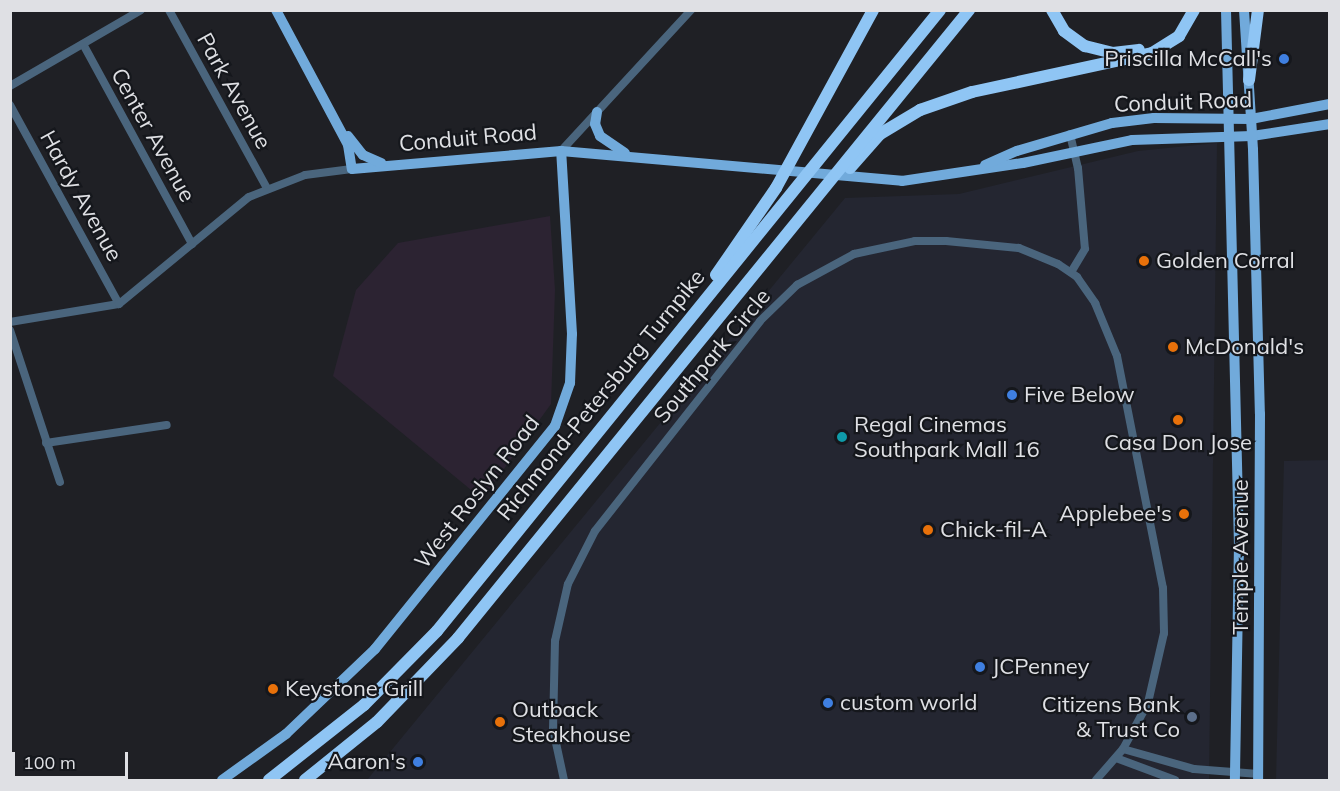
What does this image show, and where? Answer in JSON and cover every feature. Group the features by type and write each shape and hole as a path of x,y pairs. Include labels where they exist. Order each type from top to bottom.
{"highway":[{"path":"668,345 776,188 873,10"},
{"name":"Richmond-Petersburg Turnpike","path":"269,780 363,705 437,631 940,10"},
{"name":"Richmond-Petersburg Turnpike","path":"305,780 377,722 458,638 969,10"},
{"path":"1052,10 1059,24 1077,41 1113,54 1155,44 1171,33 1186,10"},
{"path":"794,223 823,200 880,135 906,117 972,92 1152,54 1179,36 1194,10"},
{"path":"1249,80 1258,10"}],"main road":[{"path":"276,10 348,145 352,169"},
{"name":"Temple Avenue","path":"1226,10 1239,544 1235,776"},
{"name":"Temple Avenue","path":"1244,10 1252,136 1262,516 1258,777"},
{"name":"Conduit Road","path":"972,171 1017,151 1070,134 1129,120 1251,119 1329,104"},
{"path":"597,112 596,123 600,136 631,156"},
{"path":"336,120 363,155 387,165"},
{"name":"Conduit Road","path":"352,169 561,151 871,181 931,179 1161,137 1229,138 1329,123"},
{"name":"West Roslyn Road","path":"222,780 286,734 375,649 555,426 570,383 572,334 561,151"}],"street":[{"path":"10,86 141,10"},
{"name":"Park Avenue","path":"169,10 267,188"},
{"path":"561,151 691,10"},
{"name":"Center Avenue","path":"82,44 192,244"},
{"name":"Hardy Avenue","path":"10,105 119,304"},
{"path":"1070,134 1075,151 1084,249 1071,272"},
{"name":"Conduit Road","path":"119,304 232,210 267,188 305,176 352,169"},
{"name":"Southpark Circle","path":"564,780 553,729 555,640 568,584 601,523 770,309 835,262 915,241 1019,248 1044,256 1071,272 1095,303 1117,356 1163,588 1163,641 1156,680 1123,749 1096,780"},
{"path":"10,322 119,304"},
{"path":"10,330 60,482"},
{"path":"46,443 167,424"},
{"path":"1123,749 1194,770 1258,777"},
{"path":"1116,758 1175,780"}],"shaded area":[{"path":"1217,143 1209,780 367,780 845,198 959,194 1138,151"},
{"path":"550,216 555,290 551,404 482,499 333,376 356,290 398,243"},
{"path":"1329,460 1329,780 1276,780 1284,461"}],"place":[{"name":"Priscilla McCall's","path":"1284,59"},
{"name":"Golden Corral","path":"1144,261"},
{"name":"McDonald's","path":"1173,347"},
{"name":"Five Below","path":"1012,395"},
{"name":"Casa Don Jose","path":"1178,420"},
{"name":"Regal Cinemas Southpark Mall 16","path":"842,437"},
{"name":"Applebee's","path":"1184,514"},
{"name":"Chick-fil-A","path":"928,530"},
{"name":"JCPenney","path":"980,667"},
{"name":"Keystone Grill","path":"273,689"},
{"name":"custom world","path":"828,703"},
{"name":"Citizens Bank & Trust Co","path":"1192,717"},
{"name":"Outback Steakhouse","path":"500,722"},
{"name":"Aaron's","path":"418,762"}]}
